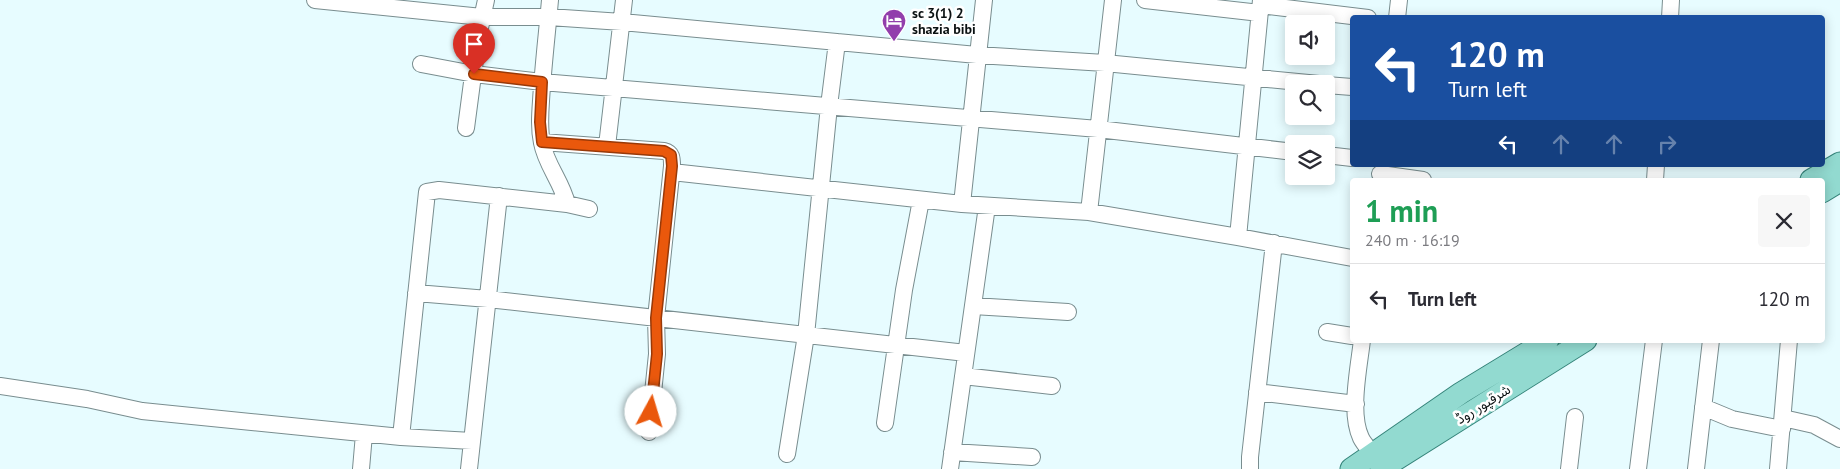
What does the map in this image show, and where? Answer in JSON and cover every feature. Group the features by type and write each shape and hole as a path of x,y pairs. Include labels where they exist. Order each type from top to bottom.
{"main road":[{"path":"1814,178 1840,163"},
{"path":"1825,190 1840,181"},
{"name":"شرقپور روڈ","path":"1377,462 1461,393 1543,343"},
{"name":"شرقپور روڈ","path":"1350,469 1377,462 1581,343"}],"street":[{"path":"315,0 482,17 549,17 622,22 978,55 1106,63 1285,80"},
{"path":"466,128 486,0"},
{"path":"550,0 540,122 545,158 565,193 567,204"},
{"path":"607,146 624,0"},
{"path":"962,204 984,0"},
{"path":"1088,212 1113,0"},
{"path":"1145,0 1261,6 1350,16"},
{"path":"1397,15 1399,0"},
{"path":"1670,15 1672,0"},
{"path":"1238,237 1261,6"},
{"path":"786,454 806,335 837,42"},
{"path":"421,64 474,74 542,82 1098,129 1285,151"},
{"path":"1335,85 1350,87"},
{"path":"542,142 667,152 671,157 672,172 656,318 657,354 649,432"},
{"path":"1335,156 1350,158"},
{"path":"672,172 821,190 962,204 1088,212 1350,258"},
{"path":"1380,173 1411,178"},
{"path":"401,437 427,192 439,190 499,196 567,204 588,209"},
{"path":"469,469 499,196"},
{"path":"885,423 904,290 921,200"},
{"path":"950,469 988,206"},
{"path":"1250,469 1274,243"},
{"path":"416,293 488,299 966,353"},
{"path":"973,306 1068,312"},
{"path":"1327,332 1350,336"},
{"path":"1362,343 1356,404 1358,430 1364,444 1377,462"},
{"path":"1638,469 1654,343"},
{"path":"1696,469 1711,343"},
{"path":"1778,469 1788,343"},
{"path":"963,376 1052,386"},
{"path":"0,386 87,399 142,411 364,434 472,442"},
{"path":"1257,392 1356,404"},
{"path":"1703,406 1732,419 1814,425 1840,439"},
{"path":"1569,469 1576,417"},
{"path":"361,469 364,434"},
{"path":"952,452 1032,457"}],"place":[{"name":"sc 3(1) 2 shazia bibi","path":"894,42"}],"route":[{"path":"474,74 542,82 540,122 542,142 664,151 671,155 672,166 656,318 657,354 651,412"}]}
